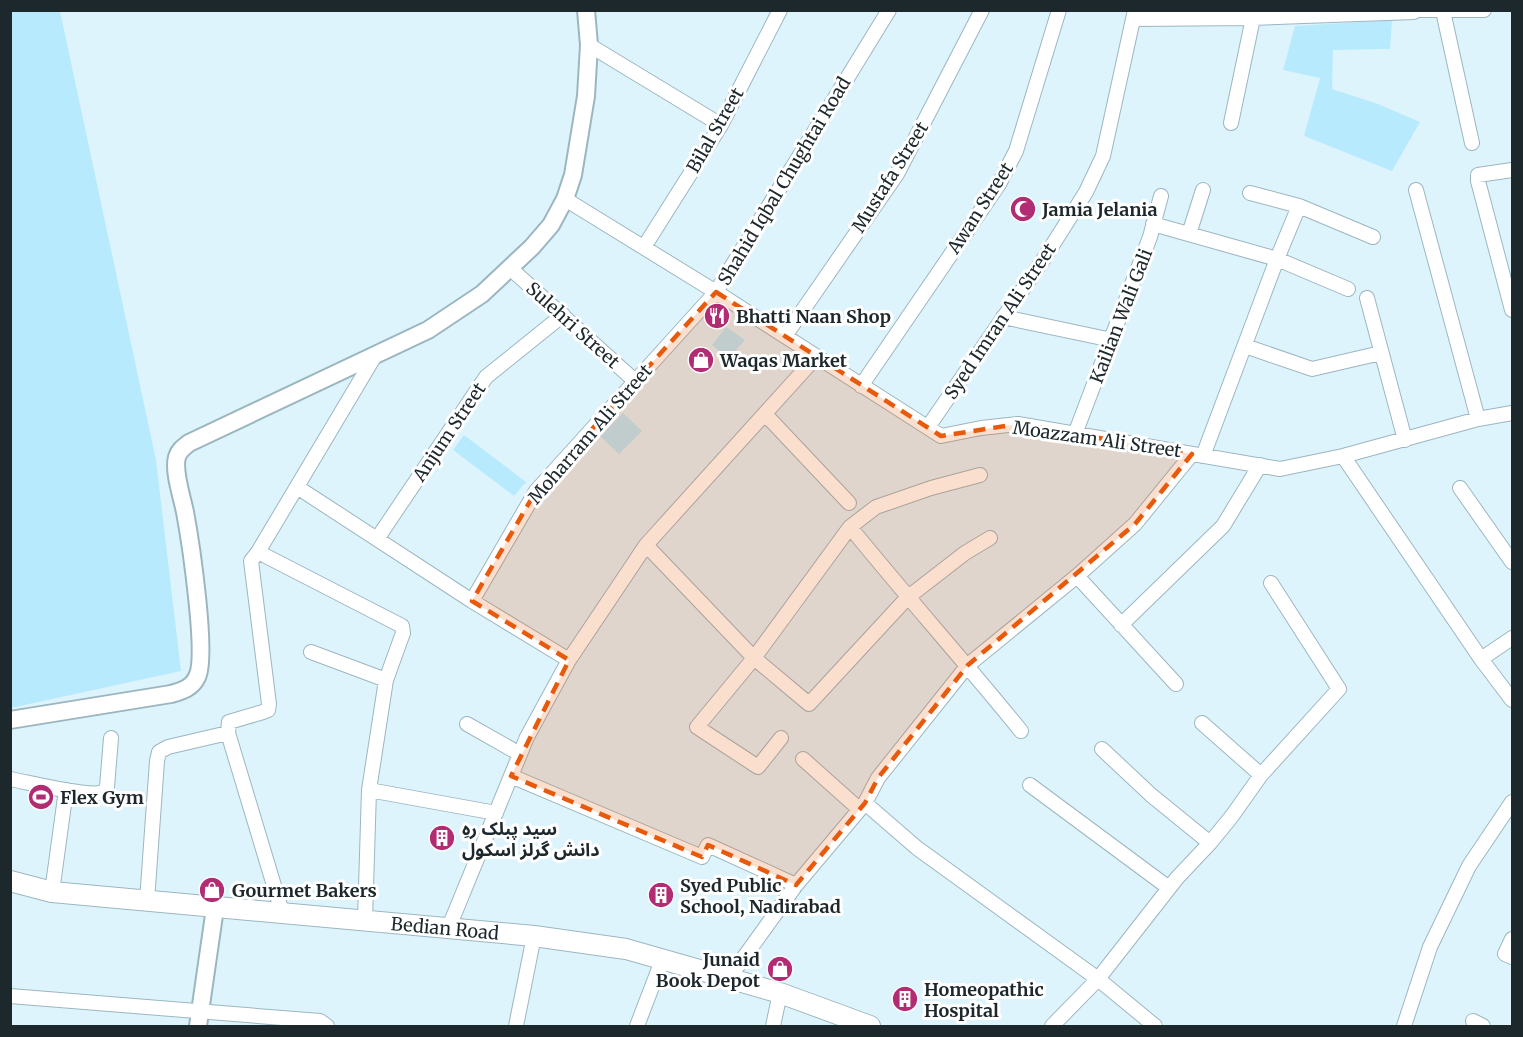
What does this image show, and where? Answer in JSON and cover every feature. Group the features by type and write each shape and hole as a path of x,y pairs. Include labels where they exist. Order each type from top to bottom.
{"main road":[{"name":"Bedian Road","path":"10,881 52,892 449,927 626,949 780,993 870,1026"}],"street":[{"path":"10,720 182,692 190,686 200,671 201,634 186,516 176,468 179,453 189,443 428,330 462,309 511,269 551,225 565,199 573,175 581,132 589,45 586,10"},
{"name":"Bilal Street","path":"644,247 721,125 780,10"},
{"name":"Shahid Iqbal Chughtai Road","path":"565,199 716,292 889,10"},
{"name":"Mustafa Street","path":"785,336 897,174 982,10"},
{"name":"Awan Street","path":"861,386 999,184 1016,151 1059,10"},
{"path":"1135,15 1253,18 1484,10"},
{"path":"1443,11 1472,143"},
{"name":"Syed Imran Ali Street","path":"928,427 1043,260 1086,192 1104,156 1135,15"},
{"path":"1231,123 1253,18"},
{"path":"589,45 721,125"},
{"path":"1512,170 1478,176 1478,181 1512,310"},
{"path":"1189,234 1203,189"},
{"path":"1416,190 1478,419"},
{"path":"1250,193 1299,206 1373,237"},
{"name":"Kailian Wali Gali","path":"1075,434 1112,340 1161,196"},
{"path":"729,978 796,885 862,806 878,778 968,665 1077,576 1135,524 1198,455 1245,346 1299,206"},
{"path":"1153,224 1277,259 1348,290"},
{"name":"Sulehri Street","path":"511,269 635,381"},
{"name":"Moazzam Ali Street","path":"716,292 940,436 1018,424 1280,469 1343,456 1478,419 1512,413"},
{"name":"Moharram Ali Street","path":"472,601 536,491 716,292"},
{"path":"1367,298 1405,440"},
{"name":"Anjum Street","path":"377,539 486,377 563,315"},
{"path":"1003,317 1112,340"},
{"path":"1245,346 1312,369 1381,353"},
{"path":"282,912 228,733 229,722 268,710 269,704 251,561 376,354"},
{"path":"449,927 520,754 569,660 646,545 816,357"},
{"path":"765,414 849,502"},
{"path":"1343,456 1481,660 1512,700"},
{"path":"1121,625 1223,526 1260,465"},
{"path":"781,738 758,767 697,727 754,658 850,527 876,507 931,488 980,476"},
{"path":"297,487 472,601 569,660"},
{"path":"1460,488 1512,562"},
{"path":"850,527 1021,731"},
{"path":"646,545 754,658 809,704 908,598 965,553 990,538"},
{"path":"258,552 402,627 403,633 386,680 369,790 365,920"},
{"path":"1077,576 1176,684"},
{"path":"1052,1026 1098,979 1169,888 1210,843 1262,775 1339,689 1271,583"},
{"path":"1481,660 1512,638"},
{"path":"311,652 386,680"},
{"path":"1202,723 1262,775"},
{"path":"467,724 520,754"},
{"path":"147,901 159,752 168,747 228,733"},
{"path":"10,779 66,790 99,793 104,791 107,787 111,738"},
{"path":"1102,750 1151,795 1210,843"},
{"path":"803,759 917,848 1098,979 1155,1026"},
{"path":"511,776 702,857 708,845 796,885"},
{"path":"1030,785 1169,888"},
{"path":"52,892 66,790"},
{"path":"369,790 496,813"},
{"path":"1404,1026 1430,947 1468,866 1512,802"},
{"path":"199,1018 214,908"},
{"path":"516,1026 534,936"},
{"path":"1512,939 1505,954 1512,957"},
{"path":"637,1026 663,958"},
{"path":"773,1026 780,993"},
{"path":"10,996 199,1018 320,1021 327,1026"}],"highlighted area":[{"path":"716,292 941,436 1018,424 1192,454 1135,524 968,665 878,778 865,803 796,885 708,845 702,857 511,776 569,660 472,601 536,491"}],"shaded area":[{"path":"10,11 60,11 156,460 181,671 11,708"},
{"path":"1392,20 1390,49 1333,50 1332,89 1378,104 1420,122 1392,171 1304,136 1320,78 1283,70 1295,26"},
{"path":"726,327 745,340 728,359 712,345"},
{"path":"623,413 642,431 619,454 600,436"},
{"path":"464,435 526,482 514,496 453,450"}],"place":[{"name":"Jamia Jelania","path":"1023,209"},
{"name":"Bhatti Naan Shop","path":"717,316"},
{"name":"Waqas Market","path":"701,360"},
{"name":"Flex Gym","path":"41,797"},
{"name":"سید پبلک رہِ دانش گرلز اسکول","path":"442,838"},
{"name":"Gourmet Bakers","path":"212,890"},
{"name":"Syed Public School, Nadirabad","path":"661,895"},
{"name":"Junaid Book Depot","path":"780,969"},
{"name":"Homeopathic Hospital","path":"905,999"}]}
